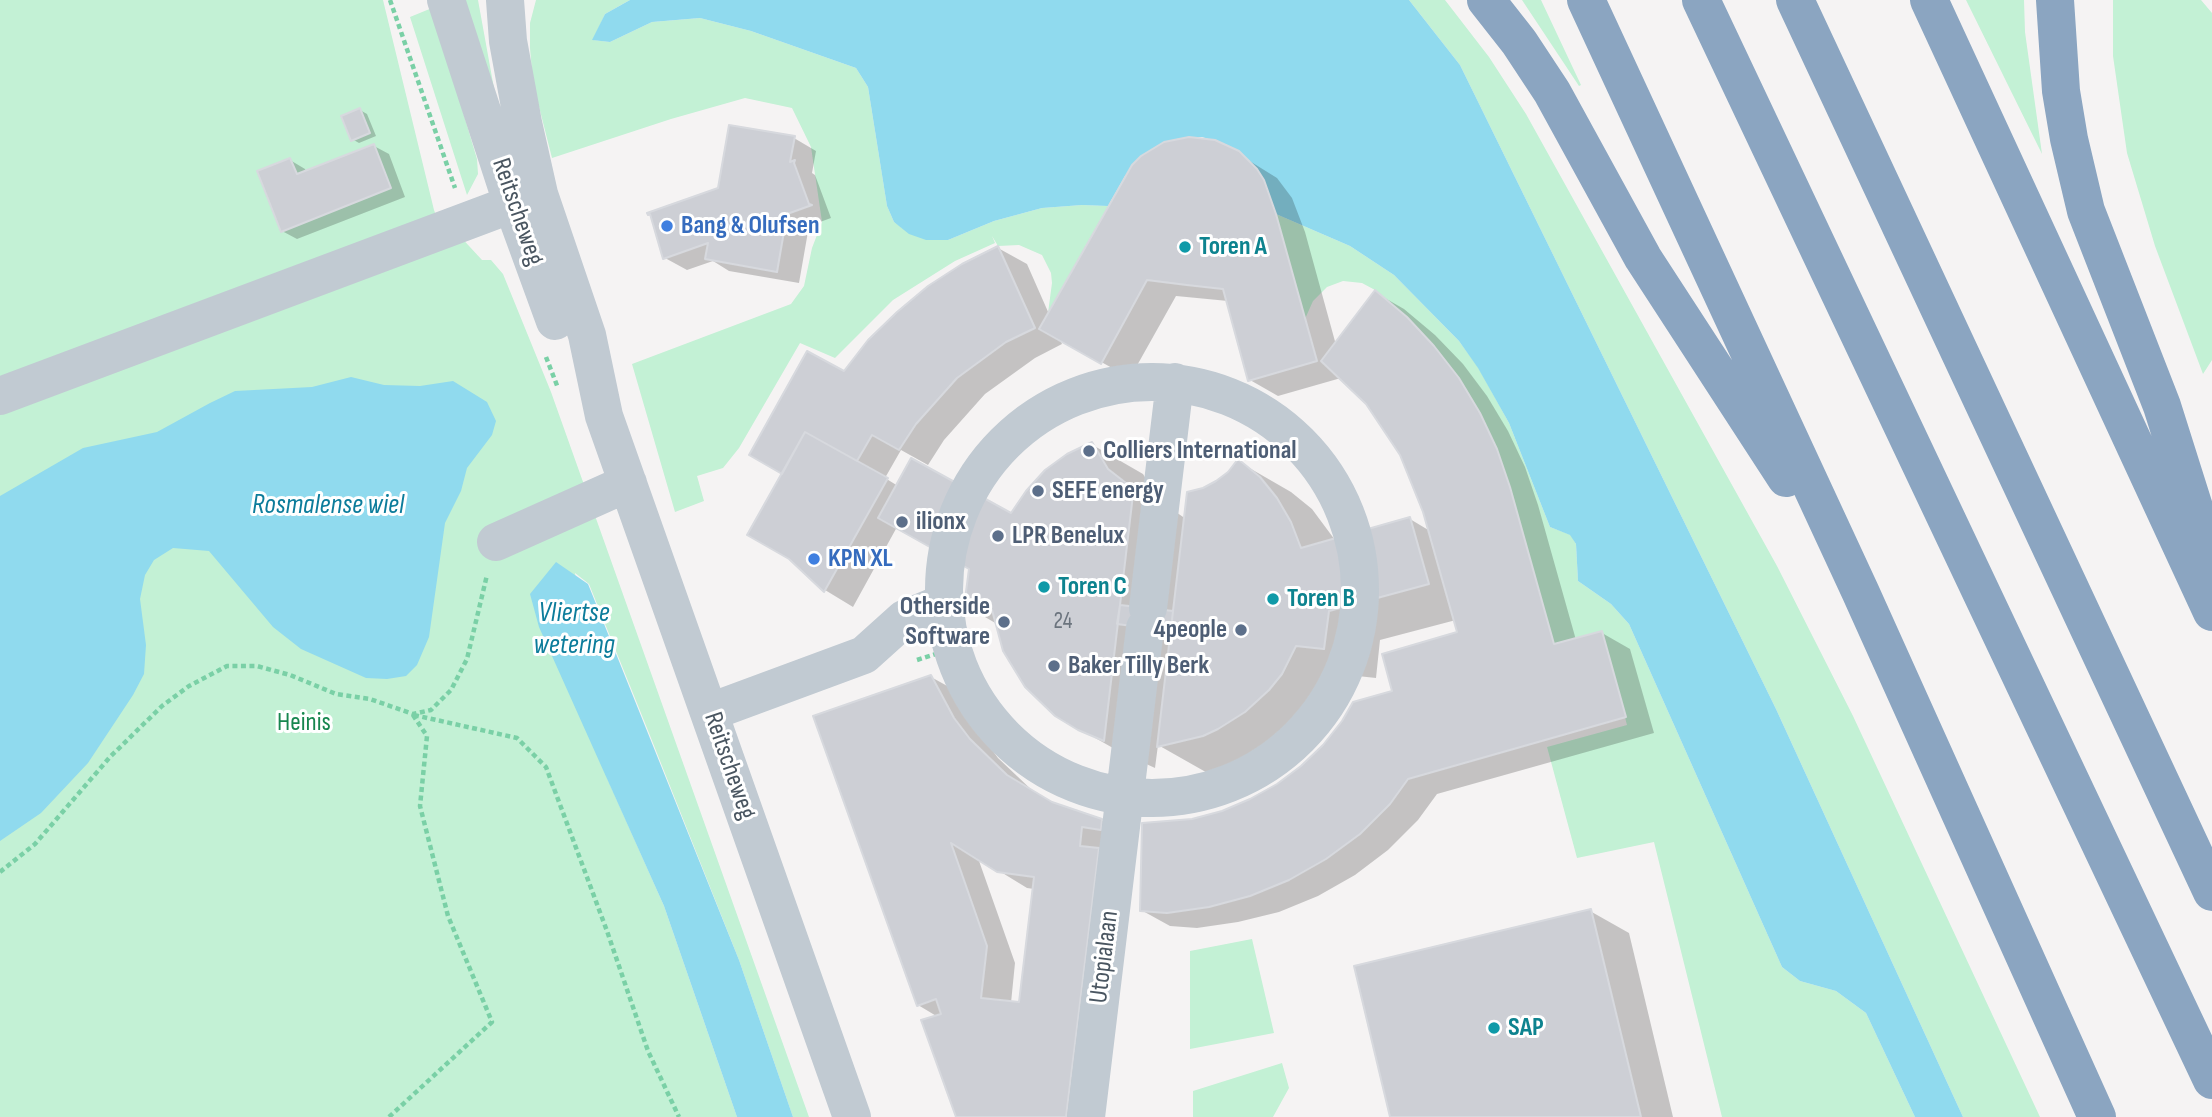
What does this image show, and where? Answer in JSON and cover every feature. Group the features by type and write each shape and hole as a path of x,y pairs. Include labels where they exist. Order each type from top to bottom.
{"highway":[{"path":"1486,0 1520,42 1552,92 1643,258 1860,592"},
{"path":"1586,0 1860,592 2097,1117"},
{"path":"1701,0 2212,1080"},
{"path":"1795,0 2212,892"},
{"path":"1929,0 2212,611"},
{"path":"2055,0 2061,91 2086,211 2162,406 2212,566"}],"street":[{"name":"Reitscheweg","path":"446,0 526,199 562,340 604,416 852,1117"},
{"name":"Reitscheweg","path":"505,0 508,41 523,123 526,199"},
{"path":"0,396 526,199"},
{"path":"1175,382 1235,398 1287,430 1328,477 1353,533 1361,600 1350,656 1330,698 1325,708 1286,750 1237,780 1204,790 1182,796 1124,797 1067,780 1016,748 976,703 951,649 943,603 946,555 968,490 1005,441 1055,404 1113,384 1175,382"},
{"name":"Utopialaan","path":"1086,1117 1175,382"},
{"path":"496,542 628,483"},
{"path":"710,712 864,655 904,619 943,603"}],"path":[{"name":"Reitscheweg","path":"390,0 467,221"},
{"path":"413,714 430,710 451,690 467,659 479,604 499,548 496,542"},
{"path":"0,872 34,844 110,757 162,706 227,666 257,666 290,675 336,694 370,699 413,714 517,738 545,767 607,931 648,1051 679,1117"},
{"path":"390,1117 492,1021 445,904 420,806 426,736 413,714"}],"green space":[{"name":"Heinis","path":"0,0 383,0 434,210 444,237 457,233 482,260 491,260 503,274 551,392 809,1117 793,1117 739,960 649,733 589,584 575,573 607,778 664,906 737,1117 0,1117"},
{"path":"464,0 478,0 499,116"},
{"path":"536,0 630,0 605,14 593,40 610,42 652,22 700,18 751,31 856,68 868,87 887,206 894,222 904,229 948,240 994,221 1042,208 1108,206 1048,313 1051,273 1042,255 1019,245 998,246 992,236 995,243 955,261 893,300 835,358 800,343 739,448 723,468 697,476 704,501 675,512 632,364 791,304 804,286 812,248 822,222 811,147 792,108 745,98 552,158 533,83 530,23"},
{"path":"1409,0 1445,0 1489,57 1526,114 1777,566 1853,716 2040,1117 1963,1117 1776,709 1460,65"},
{"path":"1522,0 1541,0 1581,85 1579,86"},
{"path":"1966,0 2024,0 2025,32 2042,154"},
{"path":"2113,0 2201,0 2212,13 2212,360 2203,374 2155,246 2127,153 2113,56"},
{"path":"432,8 477,159 478,174 467,195 410,17"},
{"path":"1276,214 1350,246 1394,275 1459,341 1478,367 1509,423 1550,527 1571,535 1576,544 1578,581 1611,604 1629,624 1782,967 1800,981 1836,991 1866,1013 1915,1117 1722,1117 1654,842 1577,858 1547,747 1627,725 1602,631 1554,644 1480,413 1459,378 1407,317 1375,290 1362,283 1343,281 1327,287 1313,301 1305,319"},
{"path":"1252,939 1274,1033 1190,1049 1190,951"},
{"path":"1282,1063 1289,1088 1273,1117 1193,1117 1193,1091"}],"water":[{"path":"630,0 1409,0 1460,65 1776,709 1963,1117 1915,1117 1866,1013 1836,991 1800,981 1782,967 1629,624 1611,604 1578,581 1576,544 1570,535 1550,527 1509,423 1478,368 1459,341 1394,275 1350,246 1276,214 1264,180 1249,160 1227,145 1202,137 1176,139 1141,156 1125,176 1108,206 1042,208 994,221 948,240 926,240 909,234 894,222 887,206 868,87 856,68 751,31 700,18 652,22 610,42 592,40 605,14"},
{"name":"Rosmalense wiel","path":"351,377 384,385 420,386 453,381 487,402 496,421 492,435 467,468 461,491 445,523 429,637 417,665 406,676 366,678 301,649 273,627 209,551 173,548 154,560 145,575 140,599 146,645 144,674 133,695 88,763 41,813 0,841 0,496 83,448 157,432 235,391 312,387"},
{"name":"Vliertse wetering","path":"556,562 588,584 739,960 793,1117 737,1117 664,906 539,627 530,594"}],"building":[{"path":"360,108 370,133 351,141 341,116"},
{"path":"729,125 795,136 790,162 795,160 809,204 812,205 787,214 777,272 705,259 708,243 663,259 650,214 647,213 718,188"},
{"name":"Toren A","path":"1189,137 1215,140 1239,151 1264,180 1317,361 1248,381 1223,289 1147,280 1101,364 1039,329 1132,165 1164,142"},
{"path":"374,144 391,188 281,232 257,171 290,158 297,174"},
{"path":"998,246 1035,328 1006,342 957,378 916,424 899,450 872,435 857,461 805,432 782,474 749,455 807,351 844,371 868,340 928,286 962,264"},
{"path":"1375,290 1407,317 1434,346 1459,378 1480,413 1497,449 1510,487 1554,644 1602,631 1626,717 1408,779 1390,804 1360,834 1326,859 1289,880 1250,896 1209,907 1167,913 1140,911 1142,823 1192,819 1222,811 1277,784 1323,745 1353,702 1392,691 1382,654 1457,632 1423,512 1400,455 1366,404 1321,361"},
{"path":"805,432 888,478 824,592 789,559 747,535"},
{"name":"Toren C","path":"1092,442 1108,469 1134,486 1104,741 1055,716 1025,687 1003,651 992,610 964,607 969,569 878,518 911,458 1011,513 1045,470 1067,454"},
{"name":"Toren B","path":"1238,459 1260,477 1277,498 1291,522 1301,548 1410,517 1429,584 1329,611 1324,649 1296,646 1282,674 1245,712 1203,736 1157,747 1187,492 1216,481 1228,472"},
{"path":"1120,605 1173,611 1171,631 1117,624"},
{"path":"931,675 954,718 970,739 1007,775 1052,802 1102,819 1101,830 1082,827 1080,846 1099,848 1066,1117 956,1117 921,1020 941,1014 936,999 917,1006 813,716","holes":["951,843 997,872 1034,877 1019,1002 981,998 987,946"]},
{"name":"SAP","path":"1591,909 1641,1117 1390,1117 1354,966"}],"place":[{"name":"Bang & Olufsen","path":"667,226"},
{"name":"Toren A","path":"1185,247"},
{"name":"Colliers International","path":"1089,451"},
{"name":"SEFE energy","path":"1038,491"},
{"name":"ilionx","path":"902,522"},
{"name":"LPR Benelux","path":"998,536"},
{"name":"KPN XL","path":"814,559"},
{"name":"Toren C","path":"1044,587"},
{"name":"Toren B","path":"1273,599"},
{"name":"Otherside Software","path":"1004,622"},
{"name":"4people","path":"1241,630"},
{"name":"Baker Tilly Berk","path":"1054,666"},
{"name":"SAP","path":"1494,1028"}]}
